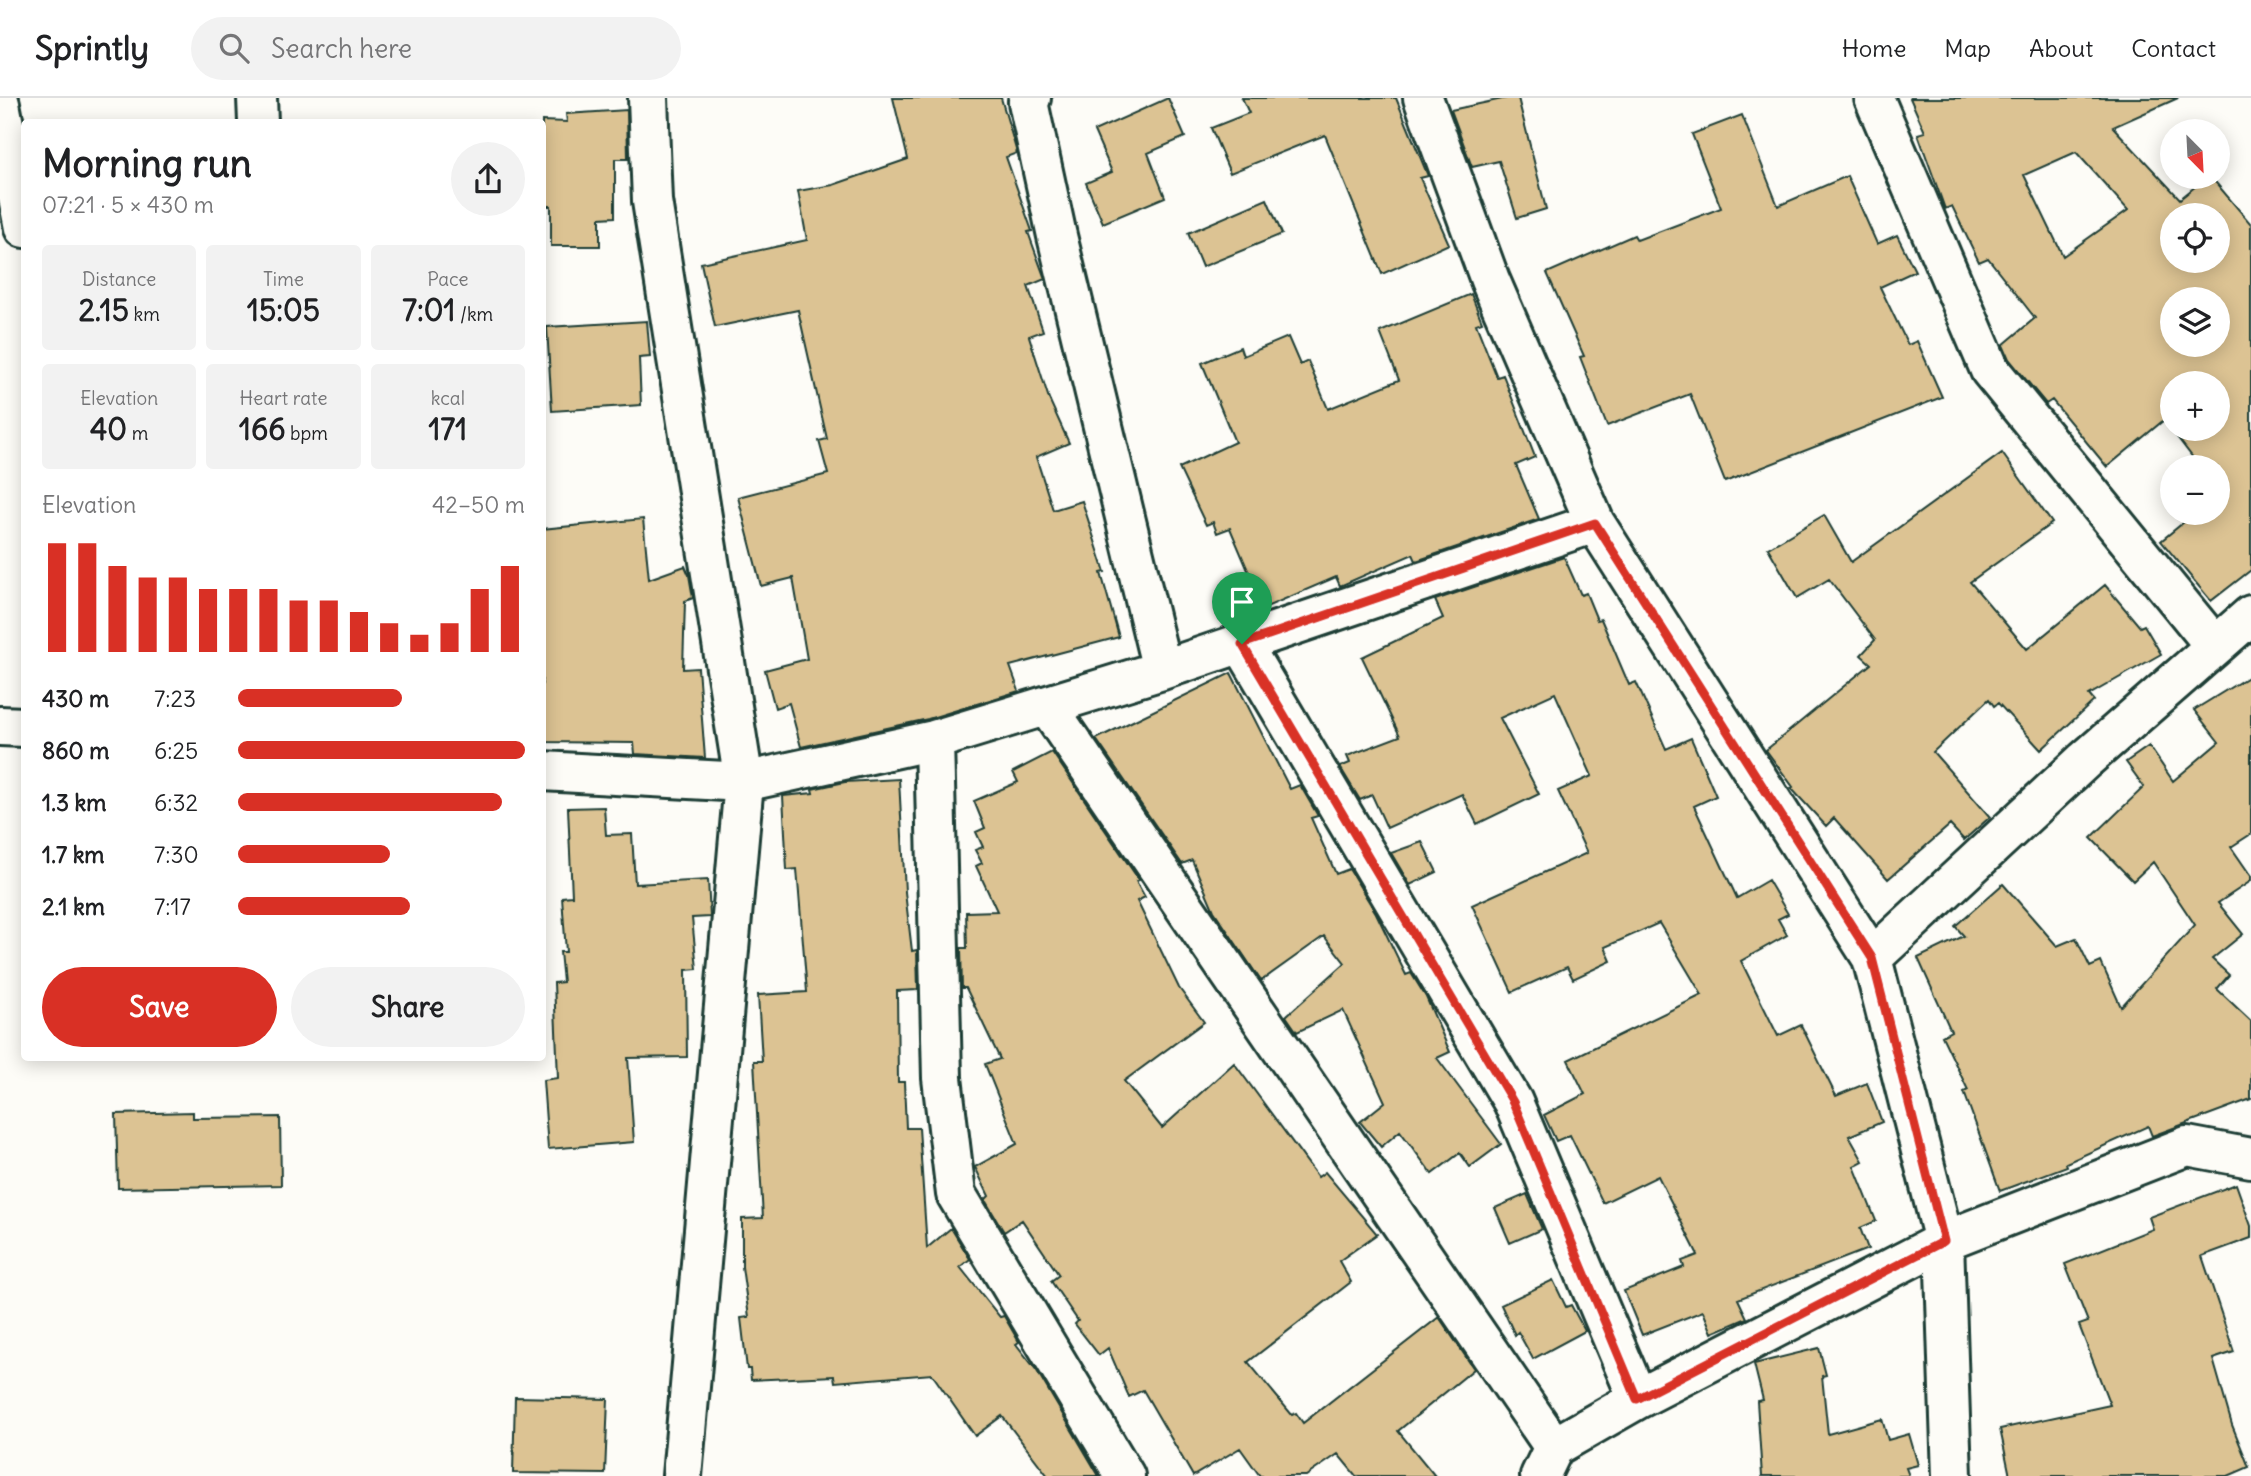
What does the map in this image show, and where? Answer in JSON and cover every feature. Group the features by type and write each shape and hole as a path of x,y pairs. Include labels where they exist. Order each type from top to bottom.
{"street":[{"path":"257,98 258,119"},
{"path":"648,98 652,201 744,782 682,1476"},
{"path":"1031,98 1028,102 1057,236 1162,670"},
{"path":"1423,98 1490,280 1595,523 1872,958 1944,1241 1952,1476"},
{"path":"1874,98 1990,370 2214,645"},
{"path":"6,102 21,207"},
{"path":"546,771 744,782 934,740 1242,644 1595,523"},
{"path":"1872,958 2214,645 2251,615"},
{"path":"1242,644 1513,1102 1637,1399"},
{"path":"1047,706 1547,1461 1637,1399 1944,1241 2187,1146 2251,1158"},
{"path":"0,726 21,727"},
{"path":"934,740 942,1078 956,1194 1125,1476"}],"building":[{"path":"893,98 1001,98 1017,153 1006,157 1032,231 1028,232 1045,279 1028,286 1043,331 1029,336 1049,399 1069,443 1036,457 1053,510 1082,501 1105,572 1101,573 1119,637 1010,666 1019,691 928,719 801,747 789,703 775,708 765,670 807,659 793,578 761,586 738,497 828,474 819,441 827,439 798,310 715,327 701,263 807,240 798,191 833,185 908,159"},
{"path":"1168,98 1185,137 1148,153 1165,197 1103,223 1086,183 1112,172 1094,131"},
{"path":"1242,98 1396,98 1428,176 1420,178 1449,244 1382,274 1325,135 1230,173 1211,128 1249,113"},
{"path":"1518,98 1546,209 1517,218 1499,161 1472,167 1451,110"},
{"path":"1910,98 2178,98 2113,127 2160,178 2160,189 2171,189 2180,199 2192,189 2221,189 2251,224 2251,570 2211,601 2161,541 2180,525 2230,525 2230,455 2191,455 2180,441 2230,441 2230,371 2160,371 2160,423 2107,467 2052,400 2046,404 2009,359 2003,345 2035,318 1988,258 1979,262 1952,206 1945,209 1918,134 1925,132","holes":["2076,152 2128,210 2063,256 2024,175"]},
{"path":"627,110 628,159 615,159 615,217 600,218 600,246 551,246 551,206 546,206 546,121 567,122 566,114"},
{"path":"1742,115 1778,206 1847,176 1877,244 1897,235 1915,271 1880,287 1908,345 1917,341 1942,397 1725,482 1690,394 1607,426 1580,357 1584,356 1547,273 1634,235 1637,240 1721,208 1692,134"},
{"path":"1267,199 1282,234 1202,267 1188,233"},
{"path":"1471,294 1482,322 1476,324 1497,377 1503,375 1535,457 1516,465 1539,519 1416,561 1413,554 1340,586 1336,577 1264,608 1230,528 1217,533 1213,522 1206,525 1179,468 1235,442 1202,363 1240,347 1243,356 1288,337 1300,365 1308,361 1328,409 1399,380 1380,332"},
{"path":"647,321 650,357 639,358 641,405 552,411 547,327"},
{"path":"2002,453 2052,523 1970,582 2027,649 2105,585 2140,627 2144,625 2161,654 2089,695 2094,701 2041,750 1998,703 1994,706 1989,699 1933,752 1990,817 1964,840 1950,825 1888,879 1834,818 1826,826 1791,788 1793,787 1766,750 1871,664 1861,655 1875,640 1829,579 1797,598 1768,548 1824,515 1851,562"},
{"path":"643,519 649,579 685,566 693,598 685,601 683,669 698,668 705,758 635,754 634,743 546,742 546,529"},
{"path":"1564,557 1581,595 1586,593 1597,620 1601,619 1629,685 1636,682 1666,749 1691,738 1716,796 1694,806 1737,898 1768,880 1788,914 1778,919 1787,935 1741,961 1778,1036 1801,1025 1836,1096 1867,1083 1882,1122 1849,1136 1863,1161 1854,1166 1876,1221 1860,1228 1868,1249 1738,1299 1747,1318 1712,1333 1703,1311 1642,1335 1624,1291 1684,1267 1682,1261 1698,1255 1658,1176 1603,1203 1570,1135 1556,1141 1544,1115 1585,1094 1568,1060 1702,995 1659,923 1605,947 1611,961 1573,979 1567,967 1512,992 1472,905 1587,853 1558,791 1592,776 1555,693 1500,718 1539,794 1477,824 1462,794 1387,828 1372,795 1360,800 1340,767 1350,763 1347,756 1400,736 1362,657 1443,618 1435,600"},
{"path":"1231,673 1290,789 1300,785 1318,816 1311,818 1336,874 1349,869 1376,913 1406,975 1411,973 1426,997 1450,1052 1437,1058 1501,1144 1470,1167 1460,1153 1432,1174 1400,1131 1381,1147 1360,1122 1385,1102 1343,1010 1297,1032 1286,1016 1345,963 1324,936 1261,981 1214,911 1192,860 1182,864 1096,739"},
{"path":"2251,675 2251,834 2231,847 2251,876 2251,881 2218,903 2243,934 2212,959 2229,975 2217,989 2251,1021 2251,1099 2152,1136 2148,1126 2066,1163 2067,1166 2000,1191 1964,1092 1968,1090 1942,1036 1951,1031 1918,958 1964,936 1955,926 2003,884 2057,946 2076,938 2090,967 2101,962 2121,1007 2195,925 2153,862 2133,881 2091,838 2144,787 2126,762 2149,746 2173,781 2219,742 2194,710"},
{"path":"1052,752 1139,880 1136,881 1145,897 1137,901 1179,988 1204,1022 1124,1081 1162,1128 1234,1063 1318,1177 1325,1172 1377,1234 1339,1261 1351,1282 1248,1362 1292,1415 1296,1413 1303,1423 1439,1317 1474,1369 1398,1431 1435,1476 1356,1476 1338,1454 1306,1476 1260,1476 1240,1448 1193,1476 1143,1390 1129,1397 1108,1348 1099,1355 1075,1324 1078,1321 1051,1281 1059,1275 1022,1220 1004,1232 985,1200 989,1196 975,1167 1017,1144 985,1064 1000,1059 966,988 962,988 961,948 967,948 966,912 997,911 976,866 982,863 975,850 983,847 976,832 985,828 974,801 1018,782 1013,772"},
{"path":"899,779 905,892 912,951 917,950 918,990 897,991 898,1082 904,1082 906,1128 919,1128 927,1248 951,1228 970,1259 960,1267 1000,1317 1004,1316 1019,1342 1016,1344 1037,1371 1099,1476 1048,1476 1002,1416 975,1436 932,1374 835,1382 834,1376 751,1380 750,1369 747,1369 741,1318 749,1317 742,1267 742,1219 763,1218 754,1061 762,1061 758,995 807,992 797,869 787,870 783,796 813,793 812,789 845,782"},
{"path":"604,807 606,835 632,834 635,884 708,880 710,917 692,918 697,969 686,970 687,1057 628,1058 634,1142 548,1149 543,1080 558,1078 554,983 563,982 560,952 566,952 562,897 572,896 568,808"},
{"path":"1422,842 1437,872 1410,885 1391,853"},
{"path":"193,1112 193,1118 280,1117 281,1185 118,1188 116,1114"},
{"path":"2236,1184 2251,1226 2251,1238 2202,1256 2234,1352 2213,1359 2232,1425 2249,1467 2228,1476 2010,1476 2000,1429 2110,1405 2079,1325 2088,1322 2065,1264 2153,1229 2149,1217"},
{"path":"1527,1194 1542,1229 1510,1243 1495,1208"},
{"path":"1553,1280 1566,1307 1571,1305 1585,1331 1533,1359 1518,1332 1515,1335 1501,1305"},
{"path":"1819,1348 1826,1375 1822,1376 1828,1434 1882,1419 1888,1440 1909,1434 1918,1465 1906,1468 1909,1476 1762,1476 1757,1401 1763,1400 1754,1364"},
{"path":"515,1397 608,1399 605,1474 513,1473"}],"route":[{"path":"1595,523 1872,958 1944,1241 1637,1399 1513,1102 1242,644 1595,523"}]}
